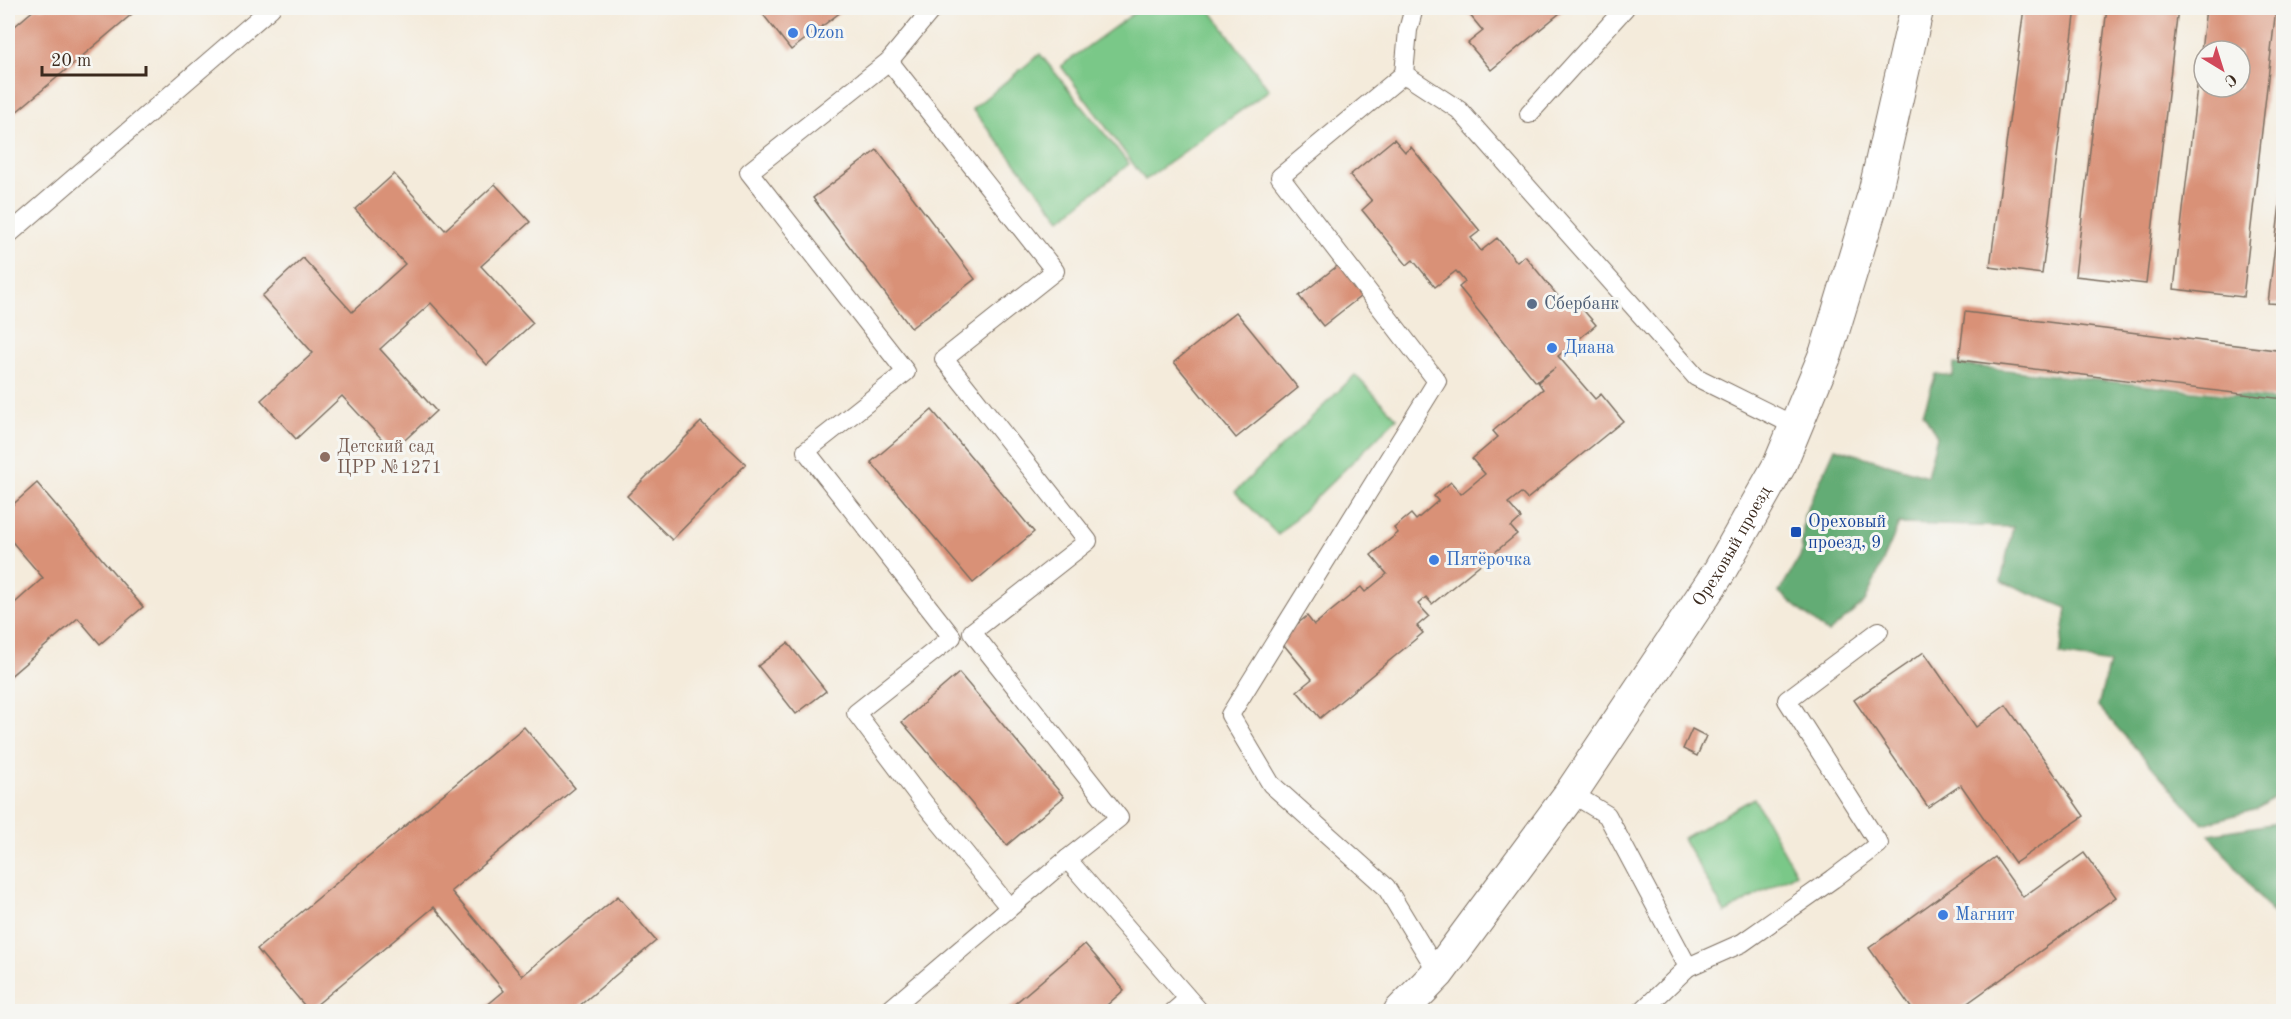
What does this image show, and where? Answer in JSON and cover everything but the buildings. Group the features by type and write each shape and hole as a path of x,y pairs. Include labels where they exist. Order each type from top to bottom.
{"street":[{"name":"Ореховый проезд","path":"1400,1011 1438,973 1571,793 1719,572 1780,464 1826,353 1875,192 1917,8"}],"lane":[{"path":"8,235 271,8"},
{"path":"933,8 889,61 749,172 906,372 806,451 952,637 856,713 924,803 1009,907"},
{"path":"1414,8 1408,30 1404,74 1280,177 1437,381 1230,715 1271,784 1386,887 1438,973"},
{"path":"1529,114 1625,8"},
{"path":"887,1011 1009,907 1119,818 972,632 1088,541 944,359 1055,271 889,61"},
{"path":"1404,74 1459,110 1696,378 1797,427"},
{"path":"1641,1011 1688,967 1742,943 1879,844 1787,700 1879,631"},
{"path":"1571,793 1606,815 1688,967"},
{"path":"1067,859 1194,1005 1173,1011"}],"green space":[{"path":"1141,8 1209,8 1269,90 1145,180 1061,66"},
{"path":"1040,54 1129,164 1061,219 972,109"},
{"path":"1954,364 2283,401 2283,791 2257,809 2203,824 2098,706 2109,663 2060,655 2067,608 2001,581 2013,527 1899,524 1865,602 1828,633 1779,592 1801,555 1804,516 1835,448 1927,476 1937,436 1923,413 1936,374 1953,376"},
{"path":"1355,375 1397,418 1278,535 1235,492"},
{"path":"1754,798 1796,873 1725,913 1683,838"},
{"path":"2284,822 2283,926 2209,834"}],"place":[{"name":"Ozon","path":"793,33"},
{"name":"Сбербанк","path":"1532,304"},
{"name":"Диана","path":"1552,348"},
{"name":"Детский сад ЦРР №1271","path":"325,457"},
{"name":"Ореховый проезд, 9","path":"1796,532"},
{"name":"Пятёрочка","path":"1434,560"},
{"name":"Магнит","path":"1943,915"}]}
